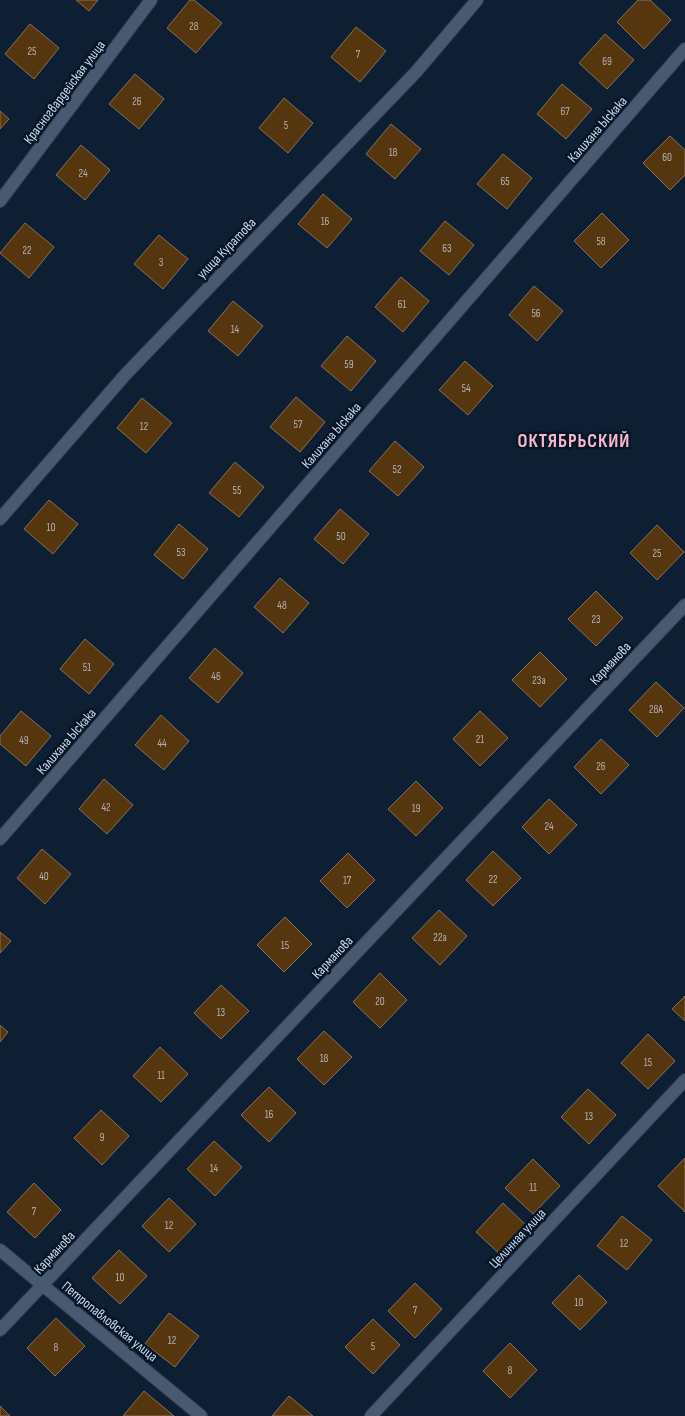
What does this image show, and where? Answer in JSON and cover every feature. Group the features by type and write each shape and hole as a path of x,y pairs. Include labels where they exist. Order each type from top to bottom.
{"street":[{"name":"Красногвардейская улица","path":"0,201 151,0"},
{"name":"улица Куратова","path":"0,519 125,375 416,72 477,0"},
{"name":"Калихана Ыскака","path":"0,839 685,50"},
{"name":"Карманова","path":"0,1330 685,604"},
{"name":"Целинная улица","path":"371,1416 685,1080"},
{"name":"Петропавловская улица","path":"0,1250 201,1416"}],"building":[{"path":"76,0 98,0 89,11"},
{"path":"190,0 194,0 222,23 196,53 167,28"},
{"path":"638,0 650,0 671,20 644,49 617,22"},
{"path":"30,24 59,48 34,79 5,54"},
{"path":"356,27 386,51 360,82 331,57"},
{"path":"605,34 634,60 607,89 579,63"},
{"path":"135,74 164,99 139,129 109,104"},
{"path":"562,84 592,109 566,139 537,114"},
{"path":"284,98 313,123 288,153 259,128"},
{"path":"0,111 9,119 0,129"},
{"path":"391,124 421,149 395,179 366,154"},
{"path":"670,136 685,150 685,175 670,190 643,163"},
{"path":"81,145 110,170 85,200 56,175"},
{"path":"503,154 532,178 507,209 477,184"},
{"path":"323,194 352,219 327,248 298,224"},
{"path":"602,213 629,240 601,268 574,241"},
{"path":"445,221 474,245 449,275 420,251"},
{"path":"25,223 54,247 29,278 0,253"},
{"path":"159,235 188,259 163,289 134,264"},
{"path":"401,277 429,301 403,332 375,307"},
{"path":"534,286 563,311 537,341 509,315"},
{"path":"233,301 263,326 238,356 208,331"},
{"path":"347,336 376,361 351,391 321,366"},
{"path":"465,361 493,386 468,415 439,390"},
{"path":"296,397 325,422 300,452 270,427"},
{"path":"142,398 172,423 146,453 117,428"},
{"path":"395,441 424,467 398,496 369,471"},
{"path":"235,462 264,487 239,517 209,493"},
{"path":"49,500 78,524 53,554 24,529"},
{"path":"340,509 369,534 343,564 314,539"},
{"path":"179,524 208,549 183,579 154,555"},
{"path":"657,525 684,552 657,580 630,553"},
{"path":"280,578 309,603 283,633 254,607"},
{"path":"596,591 623,618 596,646 568,619"},
{"path":"85,639 114,664 89,694 60,669"},
{"path":"215,648 243,673 218,703 189,678"},
{"path":"540,652 567,679 540,707 512,680"},
{"path":"656,682 684,708 657,737 629,710"},
{"path":"21,711 51,736 26,766 0,744 0,736"},
{"path":"480,711 508,738 480,766 453,739"},
{"path":"161,715 189,741 164,770 135,745"},
{"path":"601,739 629,765 601,794 574,767"},
{"path":"104,779 133,805 107,834 79,809"},
{"path":"416,781 443,808 416,836 388,809"},
{"path":"549,799 577,825 549,854 522,827"},
{"path":"42,849 71,874 45,904 17,878"},
{"path":"493,851 521,878 493,906 466,880"},
{"path":"348,853 375,880 347,908 320,881"},
{"path":"439,910 467,936 440,965 412,938"},
{"path":"285,917 312,944 284,972 257,945"},
{"path":"0,932 11,941 0,953"},
{"path":"380,973 407,1000 380,1028 353,1002"},
{"path":"221,985 249,1011 221,1039 194,1013"},
{"path":"685,996 685,1021 672,1009"},
{"path":"0,1025 8,1032 0,1042"},
{"path":"324,1031 352,1057 324,1085 297,1059"},
{"path":"648,1034 675,1061 648,1089 621,1063"},
{"path":"160,1047 188,1074 161,1102 133,1076"},
{"path":"269,1087 296,1113 269,1142 241,1115"},
{"path":"588,1089 616,1115 589,1144 561,1117"},
{"path":"101,1110 129,1136 102,1165 74,1138"},
{"path":"214,1141 242,1167 215,1196 187,1169"},
{"path":"685,1158 685,1212 658,1186"},
{"path":"533,1159 560,1186 533,1214 505,1188"},
{"path":"34,1183 61,1210 35,1238 7,1212"},
{"path":"169,1198 196,1224 169,1252 142,1226"},
{"path":"503,1203 531,1230 504,1258 476,1232"},
{"path":"622,1216 652,1240 627,1270 597,1246"},
{"path":"119,1250 147,1276 120,1304 92,1278"},
{"path":"579,1275 607,1302 580,1330 552,1303"},
{"path":"415,1283 442,1309 415,1338 388,1311"},
{"path":"169,1313 199,1336 175,1367 145,1344"},
{"path":"56,1318 85,1346 55,1376 27,1348"},
{"path":"373,1319 400,1345 373,1374 345,1347"},
{"path":"510,1343 537,1370 510,1398 483,1371"},
{"path":"144,1391 174,1416 123,1416"},
{"path":"289,1396 313,1416 272,1416"},
{"path":"0,1406 10,1416 0,1416"}],"district":[{"name":"ОКТЯБРЬСКИЙ","path":"574,440"}]}
